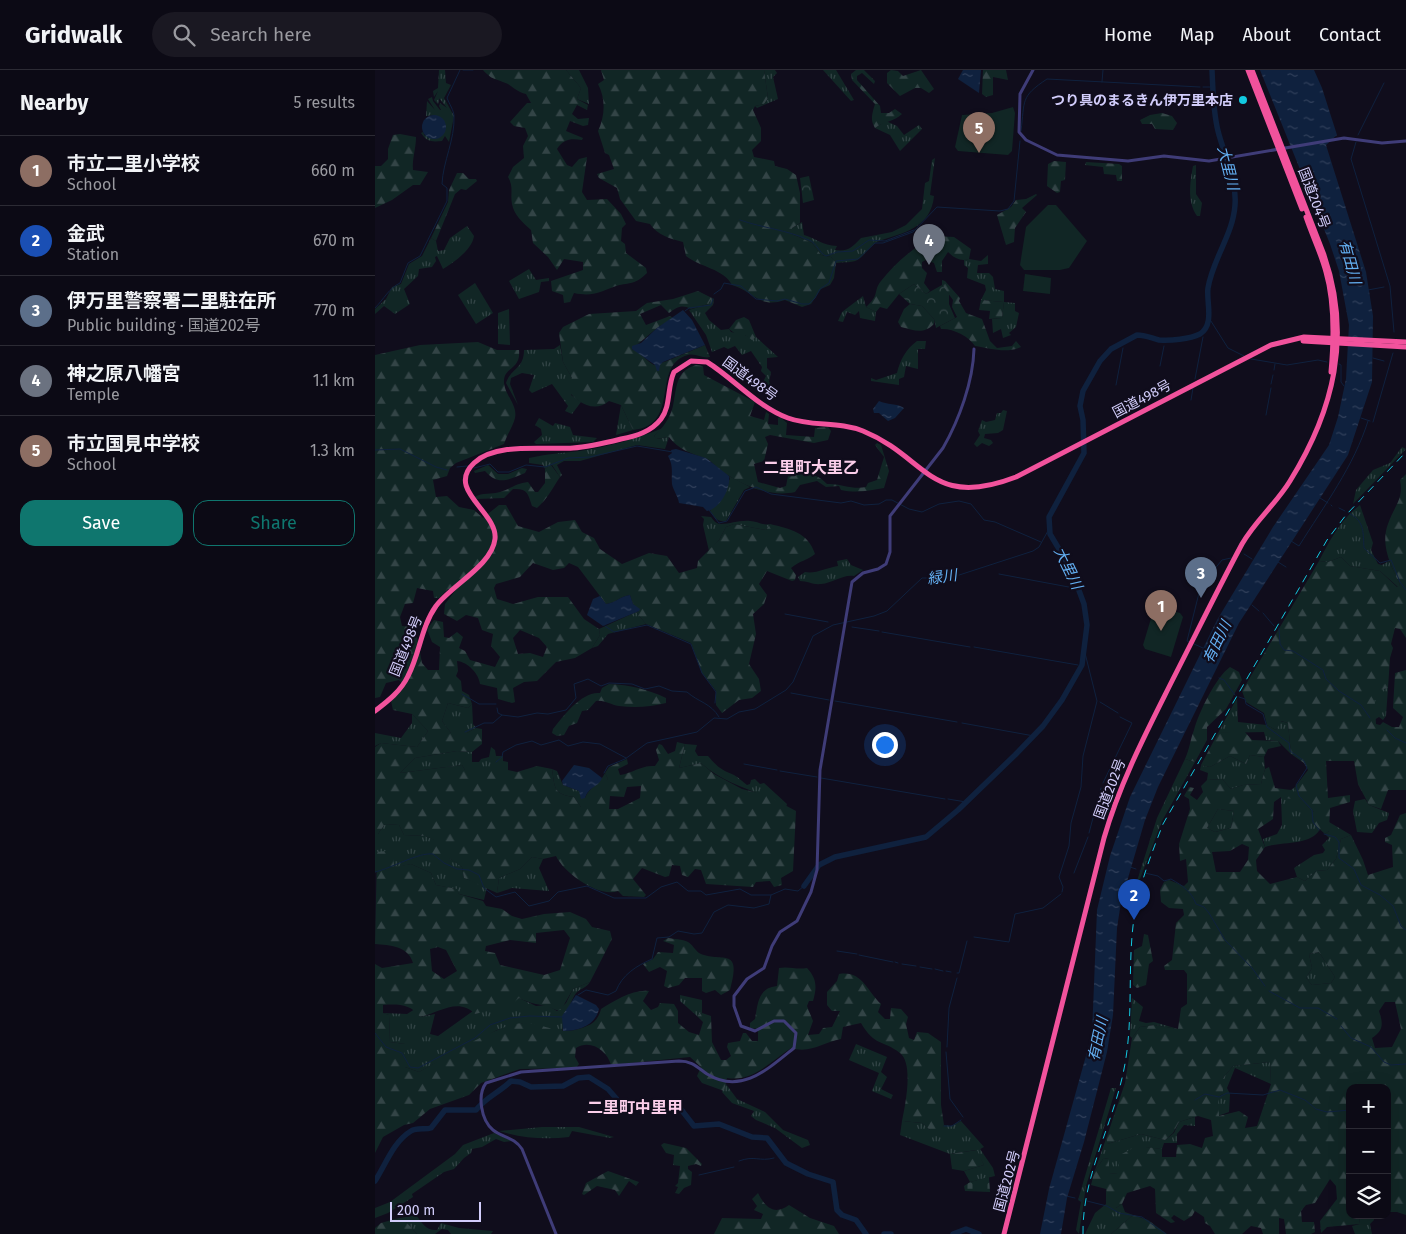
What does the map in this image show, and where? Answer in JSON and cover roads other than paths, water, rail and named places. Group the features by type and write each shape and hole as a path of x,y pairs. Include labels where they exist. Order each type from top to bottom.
{"highway":[{"name":"国道204号","path":"1248,70 1280,149"},
{"name":"国道204号","path":"1252,70 1326,273 1337,340"},
{"name":"国道498号","path":"375,711 397,693 405,681 414,661 422,633 437,605 457,583 481,564 493,548 495,539 493,523 475,504 467,487 466,478 471,466 482,457 495,452 515,449 584,447 646,431 657,423 665,413 671,378 674,372 685,363 691,361 707,362 784,416 806,423 840,425 862,430 888,445 923,472 948,484 985,487 1016,477 1251,354 1283,342 1304,337 1337,340"},
{"path":"1337,340 1406,342"},
{"path":"1337,340 1406,346"},
{"name":"国道202号","path":"1004,1234 1102,847 1120,789 1217,590 1247,535 1289,482 1314,440 1330,390 1337,359 1337,340"}],"street":[{"path":"1033,70 1020,94 1018,129 1022,137 1044,150 1066,156 1128,161 1164,156 1196,161 1215,160 1342,138 1356,138 1382,143 1406,141"},
{"path":"556,1234 522,1149 512,1138 494,1131 490,1127 481,1105 481,1092 486,1083 521,1072 685,1061 695,1064 712,1076 729,1081 743,1082 754,1077 794,1048 796,1033 789,1024 778,1020 755,1030 745,1029 738,1021 734,996 747,979 764,968 772,946 780,932 797,921 811,892 817,870 820,770 845,622 855,578 863,573 878,569 888,560 890,516 943,448 962,408 974,349"}],"water":[{"path":"963,70 981,70 979,93 958,79"},
{"name":"有田川","path":"1260,70 1314,70 1322,88 1337,135 1326,145 1366,272 1373,316 1372,382 1348,455 1239,623 1158,787 1145,820 1121,902 1117,928 1113,1015 1107,1052 1084,1142 1067,1198 1061,1234 1040,1234 1049,1189 1092,1034 1097,910 1110,856 1130,797 1217,620 1273,527 1329,445 1338,417 1346,379 1349,325 1339,271 1330,244"},
{"path":"434,115 439,116 445,122 445,132 439,138 434,139 429,138 423,132 422,127 423,122 429,116"},
{"path":"683,310 692,320 705,345 663,362 660,365 659,371 657,371 655,365 632,349 632,346 641,343 657,328"},
{"path":"879,401 904,408 895,418 888,421 879,413 874,413 873,409"},
{"path":"676,449 706,458 729,476 724,497 712,509 707,511 703,507 679,503 673,489 672,467 668,456 672,453 671,450"},
{"path":"630,595 633,604 640,609 639,611 603,626 587,615 593,599 600,596 606,604"},
{"path":"574,765 589,768 602,778 585,798 581,799 579,791 563,785 562,781"},
{"path":"576,995 596,1005 599,1009 597,1015 594,1020 580,1029 563,1031 562,1016"}],"waterway":[{"path":"375,308 400,283 408,263 420,256 447,201 447,188 442,184 454,125 454,116 447,98 460,70"},
{"path":"463,70 473,70"},
{"path":"1102,82 1103,70"},
{"name":"大里川","path":"804,886 819,865 835,857 926,837 958,810 1043,726 1062,700 1082,665 1087,625 1084,604 1071,569 1050,534 1049,517 1084,453 1083,420 1080,406 1083,391 1100,361 1111,349 1137,335 1159,340 1180,339 1200,334 1207,325 1209,319 1208,288 1214,267 1231,226 1235,205 1232,176 1216,123 1212,70"},
{"path":"1021,131 1025,100 1032,90 1047,79 1200,87"},
{"path":"1358,135 1384,83"},
{"path":"1203,87 1213,87"},
{"path":"714,294 721,289 724,283 741,286 756,299 777,301 785,299 809,304 820,289 829,283 836,261 858,259 875,243 883,243 913,232 937,207 1000,211 1008,209 1014,201 1020,141"},
{"path":"1356,142 1351,159 1390,286 1394,332"},
{"path":"740,220 809,240 826,256 837,252 853,251 869,240 885,241 914,230"},
{"path":"1368,290 1384,287"},
{"path":"685,311 689,308 711,305 713,299"},
{"path":"1209,318 1228,348 1244,356"},
{"path":"1195,379 1203,337"},
{"path":"1160,366 1164,346"},
{"path":"1116,385 1123,348"},
{"path":"1373,422 1393,353"},
{"path":"1373,358 1384,361"},
{"path":"1251,359 1287,365 1318,360 1327,362"},
{"path":"1274,370 1275,364"},
{"path":"1339,364 1341,365 1341,382 1344,386"},
{"path":"1271,384 1273,375"},
{"path":"1191,400 1193,388"},
{"path":"1266,415 1271,388"},
{"path":"1361,418 1370,421"},
{"path":"1291,541 1299,546 1328,501 1347,470 1368,421"},
{"path":"474,468 490,464 498,472 509,472 526,465 545,467 568,458 590,457 637,446 673,452"},
{"path":"375,450 400,449 436,467 447,470"},
{"path":"457,467 467,466"},
{"path":"709,510 719,523 727,521 745,491 756,487 771,494 841,503 851,501 864,505 879,504 886,500 892,500 909,509 922,512 939,504 959,501 971,504 984,520 995,522 1041,542"},
{"path":"1320,498 1328,503"},
{"path":"1339,508 1345,511"},
{"path":"1350,514 1361,524 1364,548 1380,563 1391,560 1400,582 1406,590"},
{"path":"604,773 608,766 625,759 647,743 697,732 714,718 727,719 739,712 755,709 786,690 793,682 813,636 833,625 874,616 887,611 922,578 950,578 1033,551 1039,547 1049,529"},
{"path":"1244,554 1252,559"},
{"path":"1189,642 1187,641 1200,589 1205,582 1210,584 1215,575 1213,571 1222,560 1231,558"},
{"path":"1278,562 1286,567"},
{"path":"999,574 1074,588"},
{"path":"1252,605 1259,611"},
{"path":"1263,613 1274,626"},
{"name":"緑川","path":"785,614 828,622"},
{"path":"605,626 614,632 647,625 691,644 702,673 716,692 715,703"},
{"path":"852,627 879,631"},
{"path":"1279,628 1280,644 1284,650 1293,651 1323,670 1326,679 1339,691 1361,705 1370,718"},
{"path":"882,632 970,647"},
{"name":"有田川","path":"1194,644 1203,648"},
{"path":"974,647 1078,665"},
{"path":"1062,892 1063,887 1059,877 1069,846 1071,823 1081,787 1083,756 1097,701 1085,653"},
{"path":"1219,678 1224,680 1235,695"},
{"path":"465,732 484,723 493,723 502,715 518,717 566,710 576,698 574,684 588,679 601,686 609,683 632,684 645,689 659,686 672,691 687,692 716,712 719,717"},
{"path":"791,693 829,700"},
{"path":"462,694 479,704 496,704"},
{"path":"1239,697 1245,699 1246,704 1263,714 1267,727 1289,743 1290,751 1304,761 1307,768 1296,785 1299,796 1312,810 1313,822 1319,830"},
{"path":"835,701 957,722"},
{"path":"1100,702 1118,713"},
{"path":"497,708 498,713 502,715"},
{"path":"1103,783 1132,723 1120,717"},
{"path":"962,723 1034,736"},
{"path":"1387,730 1395,738 1406,743"},
{"path":"496,762 502,757 503,752 516,745 532,741 541,745 559,740 568,746 583,742 600,744 626,758"},
{"path":"744,764 777,770"},
{"path":"780,771 817,777"},
{"path":"821,778 945,799"},
{"path":"1089,833 1101,788"},
{"path":"948,799 966,802"},
{"path":"1324,834 1335,837 1339,842 1339,858 1354,869 1361,885 1380,895 1393,906 1401,926 1406,930"},
{"path":"1074,873 1088,837"},
{"path":"375,872 420,855 433,854 444,863 457,869 469,870 479,875 484,888 496,897 515,892 529,906 549,901 558,892 587,886 614,898 646,898 661,887 677,882 688,891 701,891 706,895 740,889 751,895 771,895 785,889 798,891 804,886"},
{"path":"1130,867 1136,869"},
{"path":"1145,873 1158,876 1164,881 1171,879 1186,889 1196,904 1204,907 1209,913 1225,940 1252,968 1265,986"},
{"path":"974,937 1009,942 1015,914 1043,908 1061,894"},
{"path":"578,995 586,990 608,995 616,991 622,980 630,972 652,959 657,938 669,937 678,931 694,934 702,933 714,912 728,905 754,908 769,904 771,895"},
{"path":"957,973 959,973 967,941"},
{"path":"837,951 857,954"},
{"path":"859,955 893,962"},
{"path":"902,964 916,966"},
{"path":"920,967 932,969"},
{"path":"935,969 943,971"},
{"path":"946,971 951,972"},
{"path":"947,1047 949,1008 957,978"},
{"path":"1269,991 1300,1008 1318,1008 1337,1019"},
{"path":"375,1033 386,1047 402,1053 410,1067 418,1068 475,1038 490,1025 510,1018 529,1016 563,1017"},
{"path":"1341,1026 1351,1038 1371,1047 1384,1062 1391,1065 1406,1064"},
{"path":"946,1052 950,1099 963,1117"},
{"path":"375,1181 399,1141 413,1130 431,1128 445,1110 476,1110 511,1081 520,1082 531,1087 563,1086 578,1078 589,1077 608,1089 621,1104 656,1109 680,1108 694,1126 719,1124 752,1137 767,1138 786,1163 808,1174 833,1182 837,1210 842,1215 856,1220 866,1234"},
{"path":"1195,1100 1205,1094 1219,1097 1227,1093 1263,1095 1280,1090 1305,1100 1316,1109 1327,1112 1346,1110"},
{"path":"944,1126 952,1126 961,1120"},
{"path":"739,1161 774,1158"},
{"path":"699,1175 734,1167"},
{"path":"1066,1196 1075,1198"},
{"path":"1087,1201 1107,1206 1119,1213 1142,1217 1166,1234"},
{"path":"953,1234 966,1229 979,1234"},
{"path":"884,1234 891,1234"}],"railway":[{"path":"1083,1234 1087,1192 1124,1069 1129,1032 1132,937 1136,906 1146,870 1163,824 1327,540 1346,515 1406,452"}],"place":[{"name":"つり具のまるきん伊万里本店","path":"1243,100"},
{"name":"市立国見中学校","path":"979,153"},
{"name":"神之原八幡宮","path":"929,265"},
{"name":"伊万里警察署二里駐在所","path":"1201,598"},
{"name":"市立二里小学校","path":"1161,631"},
{"name":"金武","path":"1134,920"}],"district":[{"name":"二里町大里乙","path":"811,467"},
{"name":"二里町中里甲","path":"635,1107"}]}
